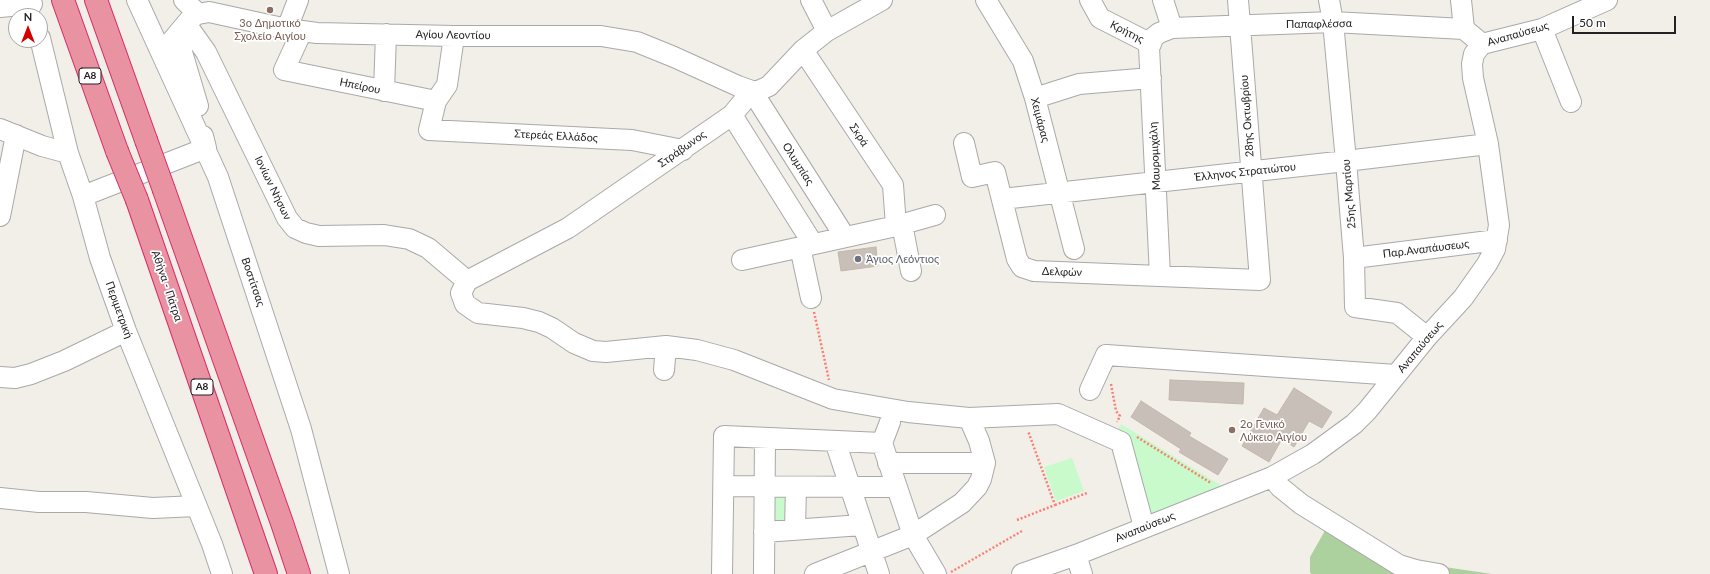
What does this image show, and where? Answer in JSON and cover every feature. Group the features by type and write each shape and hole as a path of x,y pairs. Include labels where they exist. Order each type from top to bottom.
{"highway":[{"name":"Αθήνα - Πάτρα","path":"63,0 117,151 138,200 266,574"},
{"path":"96,0 299,574"}],"street":[{"name":"Βοστίτσας","path":"137,0 206,148 239,238 301,429 339,574"},
{"name":"Ιονίων Νήσων","path":"184,0 206,52 287,218 295,228 306,233 319,236 384,234 409,239 428,248 467,281"},
{"path":"294,30 298,0"},
{"path":"811,0 827,32"},
{"path":"752,91 758,91 769,86 803,50 827,32 882,0"},
{"name":"Χειμάρας","path":"986,0 1023,61 1035,98 1074,249"},
{"name":"Κρήτης","path":"1090,0 1100,18 1152,41"},
{"path":"1163,0 1172,28"},
{"name":"28ης Οκτωβρίου","path":"1238,0 1260,280"},
{"name":"25ης Μαρτίου","path":"1329,0 1333,22 1346,161 1354,258 1355,307 1397,313 1427,337"},
{"path":"1461,0 1464,29 1482,44"},
{"name":"Αναπαύσεως","path":"1022,574 1076,555 1230,492 1272,477 1313,454 1354,424 1367,411 1427,337 1467,292 1495,250 1498,225 1488,144 1473,78 1472,64 1474,54 1482,44 1542,29 1607,0"},
{"path":"0,7 32,7"},
{"name":"Αγίου Λεοντίου","path":"192,17 213,12 294,30 454,36 601,36 625,39 650,47 752,91"},
{"path":"161,49 170,44 192,17"},
{"path":"83,196 206,148 196,101 182,52 182,40 192,17"},
{"name":"Παπαφλέσσα","path":"1152,41 1159,33 1172,28 1333,22 1464,29"},
{"path":"1542,29 1571,102"},
{"name":"Ηπείρου","path":"294,30 284,70 436,101"},
{"path":"384,91 386,34"},
{"path":"436,101 447,85 454,36"},
{"name":"Μαυρομιχάλη","path":"1152,41 1149,47 1160,276"},
{"name":"Περιμετρική","path":"42,48 68,153 83,196 100,258 126,331 212,544 222,574"},
{"name":"Σκρά","path":"803,50 893,185 899,225 911,271"},
{"path":"1035,98 1079,84 1151,78"},
{"name":"Στράβωνος","path":"467,281 568,228 732,115 752,91"},
{"name":"Ολυμπίας","path":"752,91 845,237"},
{"name":"Στερεάς Ελλάδος","path":"436,101 429,130 632,140 683,150"},
{"path":"732,115 806,245 811,298"},
{"path":"0,216 8,132 42,146 68,153"},
{"name":"Δελφών","path":"964,143 972,177 995,172 1017,259 1022,267 1034,271 1260,280"},
{"name":"Έλληνος Στρατιώτου","path":"1002,199 1488,144"},
{"path":"742,260 899,225 935,215"},
{"name":"Παρ.Αναπάυσεως","path":"1354,258 1497,240"},
{"path":"467,281 461,293 465,304 469,308 478,313 523,318 539,322 552,328 574,343 588,349 606,352 666,346 697,350 734,360 833,399 908,412 969,418 1058,414 1120,442 1144,527"},
{"path":"0,377 15,378 31,374 64,361 126,331"},
{"path":"664,370 666,346"},
{"path":"1090,390 1106,355 1396,375"},
{"path":"814,574 841,569 871,552 913,535 962,503 977,487 982,479 985,463 979,441 969,418"},
{"path":"890,422 882,443 895,487 913,535 936,574"},
{"path":"722,574 724,436 882,443"},
{"path":"764,574 765,438"},
{"path":"835,441 879,574"},
{"path":"888,463 985,463"},
{"path":"1272,477 1280,487 1301,504 1399,565 1439,574"},
{"path":"724,486 895,487"},
{"path":"795,529 796,487"},
{"path":"0,498 39,502 86,502 152,508 196,506"},
{"path":"764,532 862,525"},
{"path":"1076,555 1082,574"}],"path":[{"path":"811,298 829,380"},
{"path":"1022,415 1055,505"},
{"path":"1131,433 1219,487 1230,492"},
{"path":"1017,520 1087,493"},
{"path":"948,574 1022,531"}],"green space":[{"path":"1121,424 1222,486 1148,515 1116,432"},
{"path":"1072,458 1084,491 1056,501 1044,467"},
{"path":"769,491 792,491 792,525 768,525"},
{"path":"1327,527 1404,561 1492,574 1311,574 1310,557"}],"building":[{"name":"Άγιος Λεόντιος","path":"876,247 878,266 841,271 838,252"},
{"path":"1170,380 1244,383 1243,404 1169,400"},
{"path":"1294,388 1332,412 1322,428 1309,421 1294,447 1282,439 1269,462 1242,446 1264,408 1277,415"},
{"path":"1141,401 1191,433 1189,436 1228,459 1218,475 1179,452 1181,449 1131,417"}],"place":[{"name":"3ο Δημοτικό Σχολείο Αιγίου","path":"270,10"},
{"name":"Άγιος Λεόντιος","path":"858,259"},
{"name":"2ο Γενικό Λύκειο Αιγίου","path":"1232,430"}]}
